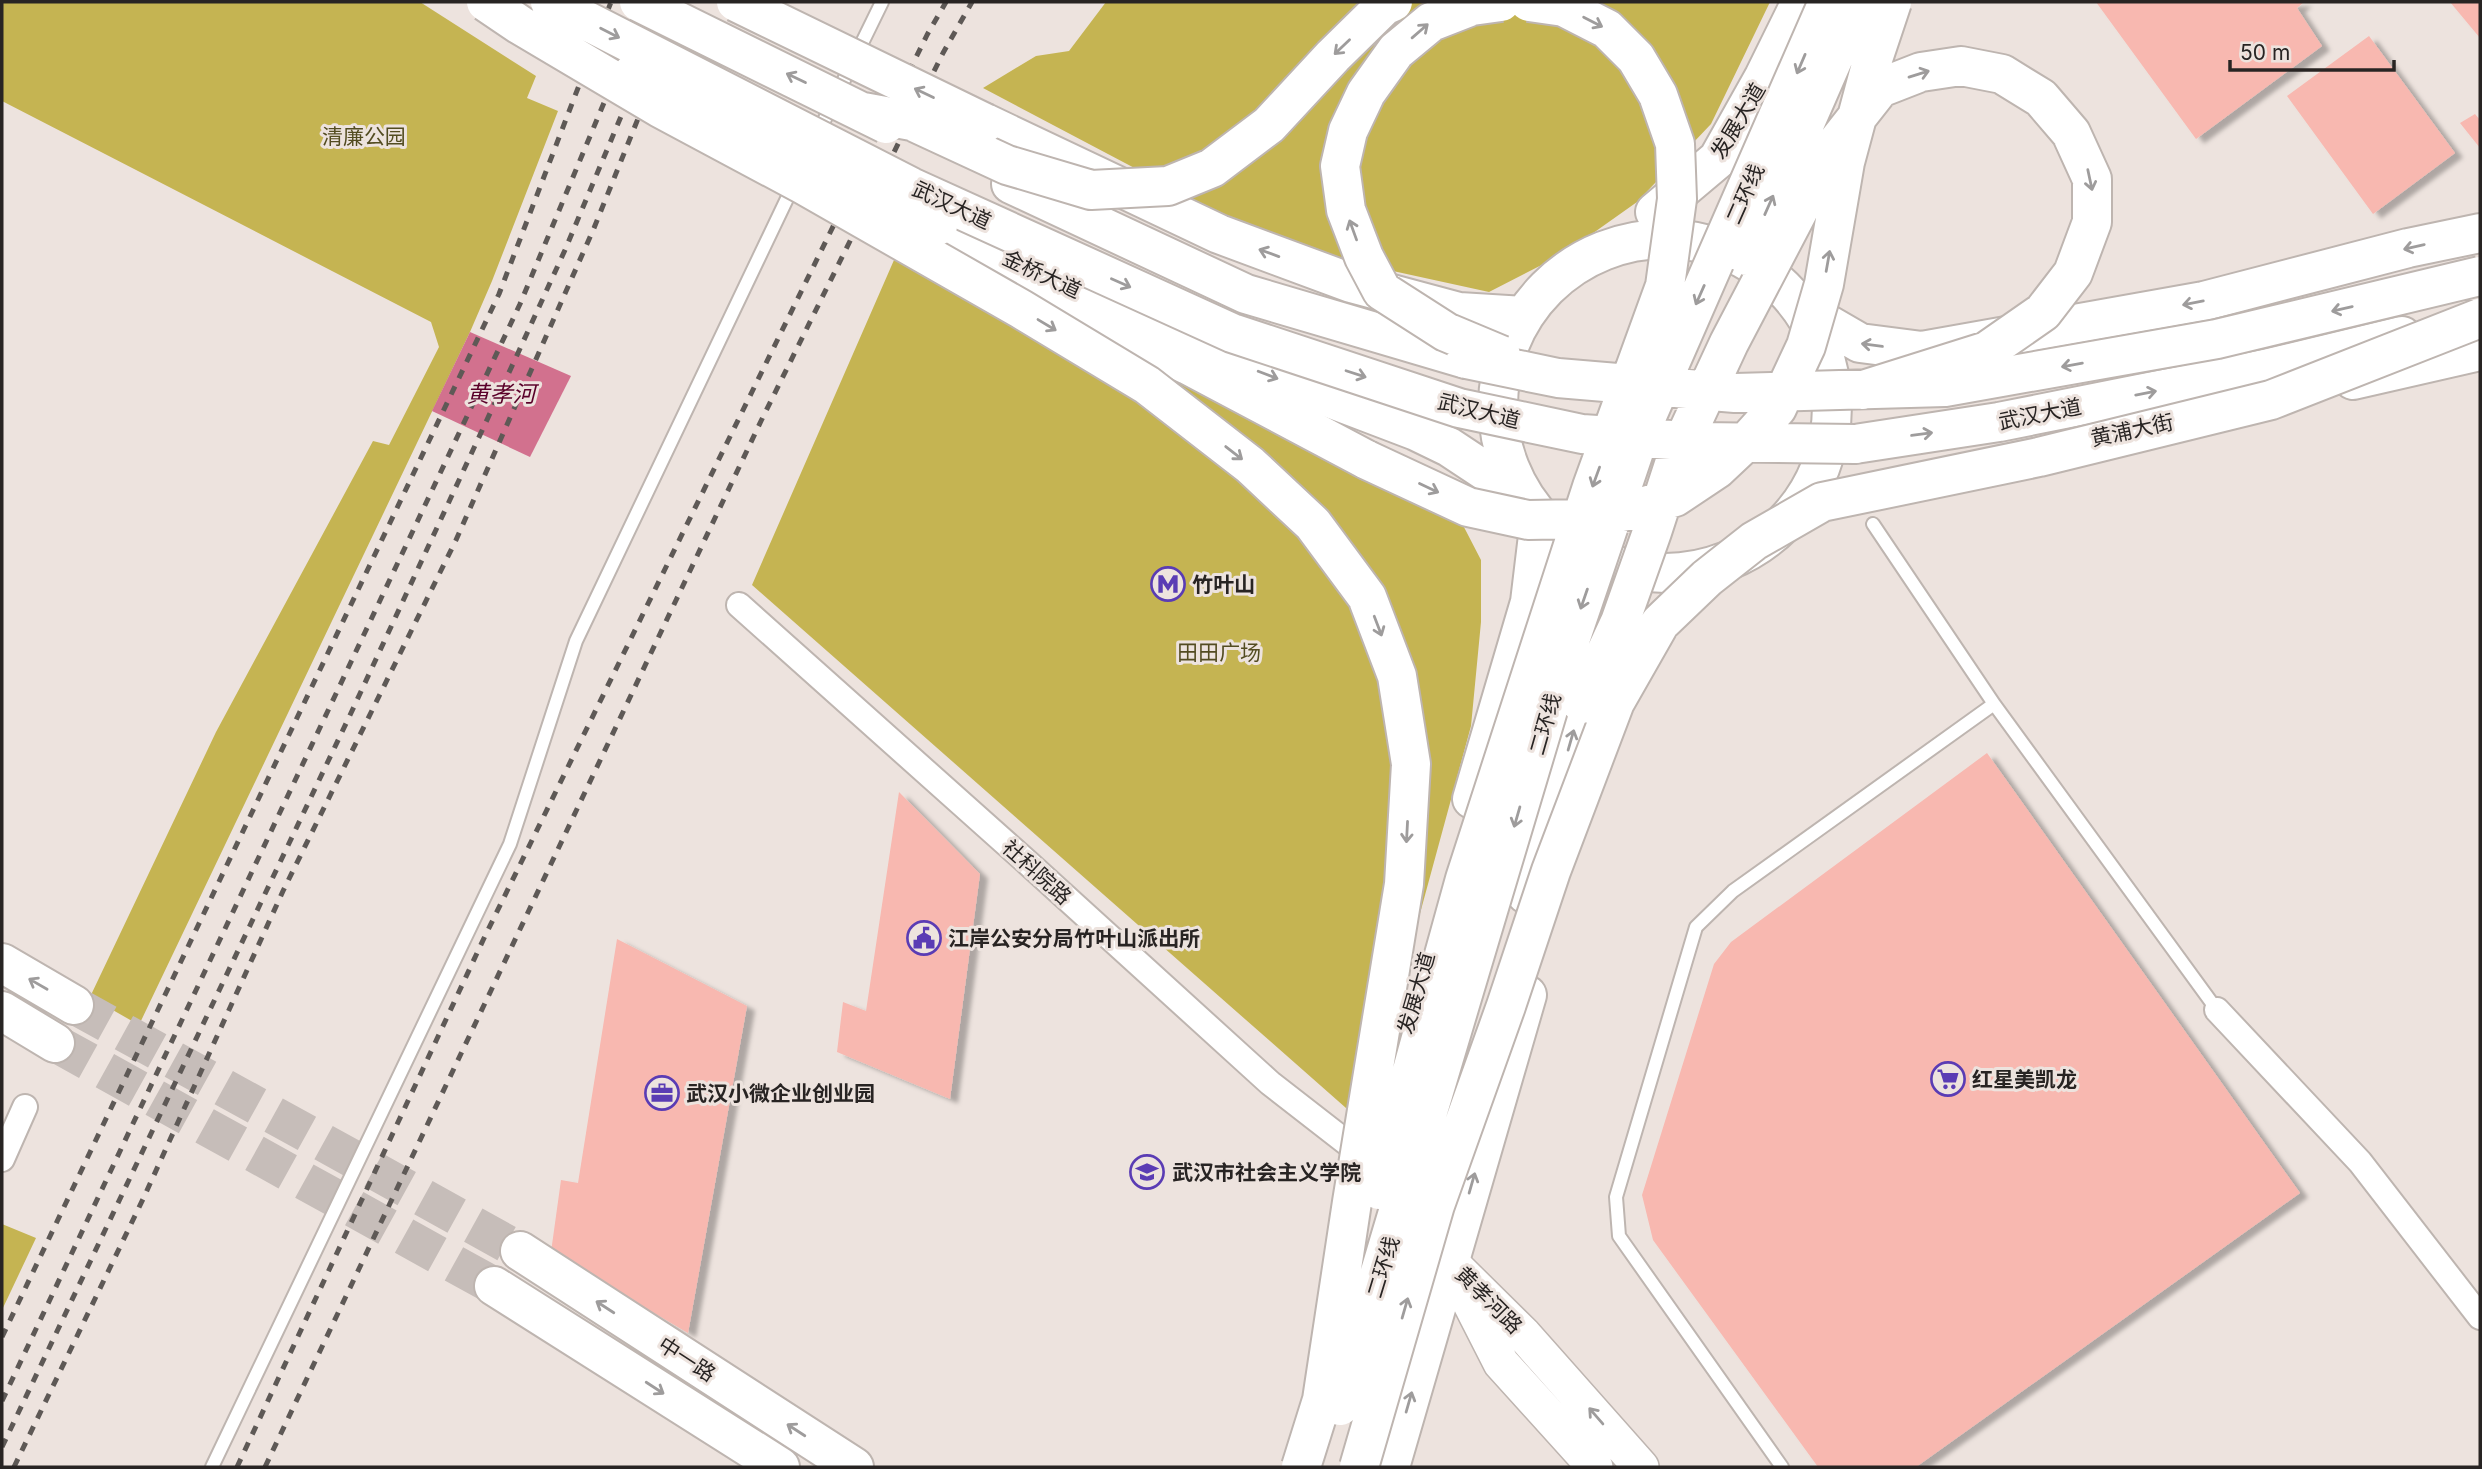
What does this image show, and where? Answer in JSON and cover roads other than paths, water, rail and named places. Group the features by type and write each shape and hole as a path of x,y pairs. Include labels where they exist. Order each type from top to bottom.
{"main road":[{"name":"金桥大道","path":"488,2 553,18 938,226 1227,359 1416,431 1450,447 1531,508 1571,546 1608,564 1647,573 1689,572 1728,561"},
{"path":"488,2 520,25 660,108 804,185 1021,309 1147,385 1250,465 1313,524 1367,597 1397,676 1411,764 1404,884 1322,1400"},
{"name":"武汉大道","path":"639,2 933,148 1246,294 1465,359 1558,378 1735,393 1945,387 2217,339 2480,276"},
{"path":"736,2 1219,234 1351,283 1459,312 1524,316"},
{"path":"863,112 912,121 1007,165 1091,190 1168,186 1212,168 1269,125 1333,56 1384,6 1393,2"},
{"path":"1501,2 1472,6 1431,22 1396,51 1366,93 1348,131 1340,166 1346,210 1364,257 1382,291 1446,332 1558,378"},
{"path":"1301,1467 1322,1400 1465,879 1588,500 1665,286 1677,199 1675,144 1658,95 1636,58 1607,29 1564,7 1529,2"},
{"name":"发展大道","path":"1615,246 1718,159 1764,77 1801,2"},
{"name":"二环线","path":"1322,1467 1559,673 1643,425 1828,2"},
{"name":"二环线","path":"1359,1467 1582,704 1675,423 1858,2"},
{"path":"804,185 1040,293 1188,365 1367,460 1468,506 1528,520 1584,519 1675,498 1717,469 1777,408 1806,346 1824,284 1845,162 1871,65 1895,2"},
{"path":"1774,279 1895,2"},
{"name":"武汉大道","path":"553,18 911,187 1232,333 1459,408 1582,434 1701,442 1855,444 1999,422 2252,372 2480,318"},
{"path":"1582,704 1620,622 1653,532 1676,455 1735,332 1828,154 1880,88 1922,72 1961,66 2002,74 2041,98 2071,133 2092,179 2092,222 2073,273 2043,313 1987,351 1863,390"},
{"path":"1803,310 1860,343 1922,351 2204,301 2408,248 2480,233"},
{"path":"1390,1467 1544,938 1602,772 1634,693 1683,611 1728,561 1761,543 1789,518 1818,471 1829,439 1832,394 1823,350 1803,310 1774,279 1727,250 1671,238 1615,246 1563,273 1524,316 1504,359 1497,406 1503,453 1531,508"},
{"path":"1435,1205 1551,871 1615,702 1660,623 1707,578 1754,541 1822,502 2039,457 2271,400 2480,318"},
{"name":"黄浦大街","path":"1789,518 1831,494 1863,486 2045,449 2480,351"},
{"name":"发展大道","path":"1288,1467 1416,990 1530,602 1531,508"},
{"path":"2,963 74,1005"},
{"path":"2,1011 55,1043"},
{"path":"1370,1161 1450,1261"},
{"name":"中一路","path":"520,1251 854,1467"},
{"name":"黄孝河路","path":"1450,1261 1502,1363 1595,1467"},
{"name":"黄孝河路","path":"1450,1261 1524,1335 1641,1467"},
{"name":"中一路","path":"495,1286 780,1467"}],"street":[{"name":"社科院路","path":"739,605 1270,1083 1370,1161"},
{"path":"2217,1010 2360,1162 2480,1317"},
{"path":"2,1159 25,1107"}],"lane":[{"path":"212,1467 510,844 576,641 882,2"},
{"path":"1873,524 1994,704 2217,1010"},
{"path":"1782,1467 1619,1236 1616,1197 1696,927 1733,891 1994,704"}],"water":[{"name":"黄孝河","path":"470,332 571,376 530,457 432,411"}],"tunnel":[{"path":"74,1005 520,1251"},
{"path":"55,1043 494,1286"}],"railway":[{"path":"2,1337 499,294 611,2"},
{"path":"2,1401 520,304 646,2"},
{"path":"2,1447 351,713 518,353 565,250 669,2"},
{"path":"14,1467 144,1197 283,891 456,540 594,228 685,2"},
{"path":"237,1467 485,936 927,35 946,2"},
{"path":"265,1467 761,421 943,53 972,2"}],"place":[{"name":"竹叶山","path":"1168,584"},
{"name":"江岸公安分局竹叶山派出所","path":"924,938"},
{"name":"红星美凯龙","path":"1948,1079"},
{"name":"武汉小微企业创业园","path":"662,1093"},
{"name":"武汉市社会主义学院","path":"1147,1172"}],"park label":[{"name":"清廉公园","path":"364,136"},
{"name":"田田广场","path":"1219,652"}]}
